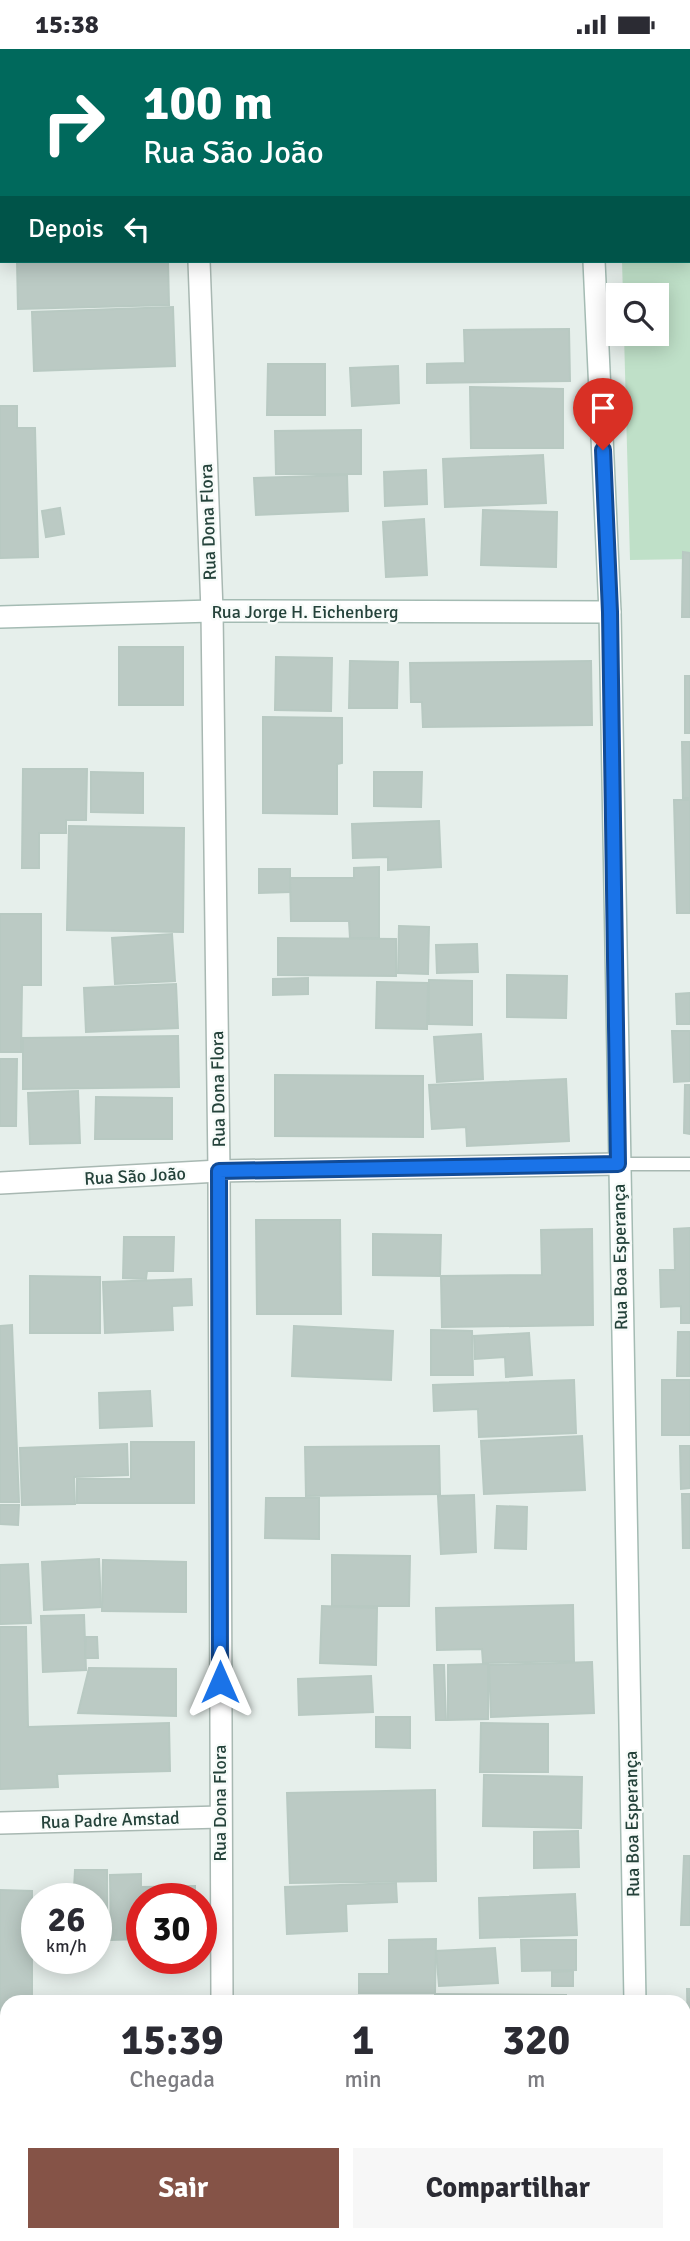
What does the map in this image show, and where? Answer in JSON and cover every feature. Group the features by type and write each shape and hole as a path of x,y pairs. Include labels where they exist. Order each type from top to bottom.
{"street":[{"name":"Rua Dona Flora","path":"199,263 212,611 219,1171 222,1995"},
{"name":"Rua Boa Esperança","path":"594,263 610,612 635,1995"},
{"name":"Rua Jorge H. Eichenberg","path":"0,617 212,611 610,612"},
{"name":"Rua São João","path":"0,1183 219,1171 618,1164"},
{"name":"Rua Padre Amstad","path":"0,1823 220,1817"}],"lane":[{"name":"Rua São João","path":"618,1164 690,1164"}],"green space":[{"path":"622,263 690,263 690,559 630,560 624,346 669,346 669,283 623,283"}],"building":[{"path":"17,263 168,263 169,305 18,309"},
{"path":"173,307 175,366 34,371 32,312"},
{"path":"569,329 570,381 427,383 427,364 465,363 464,330"},
{"path":"268,364 325,364 325,415 267,415"},
{"path":"398,366 399,403 352,406 350,368"},
{"path":"470,387 563,389 563,448 471,448"},
{"path":"0,406 17,406 17,428 35,428 38,557 0,558"},
{"path":"361,430 361,474 276,474 275,431"},
{"path":"543,455 546,503 445,507 443,459"},
{"path":"426,470 427,504 385,506 384,472"},
{"path":"347,475 348,511 256,515 254,478"},
{"path":"60,508 64,534 46,537 42,511"},
{"path":"483,510 557,512 556,567 481,565"},
{"path":"424,519 427,575 386,577 383,522"},
{"path":"683,552 690,553 690,617 682,617"},
{"path":"119,647 183,647 183,705 119,705"},
{"path":"276,657 332,658 331,711 275,710"},
{"path":"350,661 398,662 397,708 349,708"},
{"path":"591,661 592,725 423,727 422,702 411,702 410,663"},
{"path":"685,676 690,676 690,733 685,733"},
{"path":"263,717 342,718 342,763 337,764 337,814 263,813"},
{"path":"682,742 690,742 690,798 683,798"},
{"path":"23,769 87,769 86,820 66,820 66,833 39,833 39,868 22,868"},
{"path":"91,772 143,773 143,813 91,812"},
{"path":"374,772 422,772 421,807 374,806"},
{"path":"674,800 690,800 690,913 677,913"},
{"path":"439,821 441,867 388,870 388,857 353,858 352,824"},
{"path":"69,826 184,828 183,932 67,930"},
{"path":"379,867 379,938 350,938 349,921 291,921 290,878 354,878 354,868"},
{"path":"259,869 290,869 290,892 259,893"},
{"path":"0,914 41,914 41,985 22,985 21,1052 0,1052"},
{"path":"399,926 429,927 428,974 398,973"},
{"path":"172,934 175,981 115,984 112,938"},
{"path":"278,938 396,939 396,976 278,975"},
{"path":"477,944 478,972 437,973 436,945"},
{"path":"507,975 567,976 566,1018 507,1017"},
{"path":"308,978 308,994 273,995 273,979"},
{"path":"429,980 472,981 472,1025 429,1024"},
{"path":"377,982 428,983 427,1029 376,1028"},
{"path":"176,984 178,1028 86,1032 84,988"},
{"path":"690,993 690,1024 677,1024 676,994"},
{"path":"672,1031 690,1031 690,1081 674,1082"},
{"path":"481,1034 483,1079 437,1082 434,1037"},
{"path":"178,1036 179,1087 23,1089 23,1038"},
{"path":"0,1059 17,1059 16,1126 0,1126"},
{"path":"275,1075 423,1076 423,1137 275,1136"},
{"path":"566,1079 569,1141 467,1146 466,1127 432,1129 429,1085"},
{"path":"685,1085 690,1085 690,1134 684,1133"},
{"path":"78,1091 80,1143 30,1144 28,1093"},
{"path":"96,1097 172,1098 172,1139 95,1139"},
{"path":"256,1220 340,1220 341,1314 257,1314"},
{"path":"690,1228 690,1323 681,1323 681,1306 661,1307 660,1270 675,1270 674,1229"},
{"path":"592,1229 593,1325 442,1327 441,1276 542,1275 541,1230"},
{"path":"373,1234 441,1235 440,1276 373,1275"},
{"path":"124,1237 174,1237 173,1271 147,1271 146,1279 123,1278"},
{"path":"30,1276 100,1277 100,1333 30,1333"},
{"path":"191,1279 192,1305 172,1306 173,1330 105,1333 103,1282"},
{"path":"12,1325 19,1502 0,1502 0,1326"},
{"path":"294,1326 393,1331 391,1380 292,1376"},
{"path":"431,1330 472,1331 473,1375 431,1375"},
{"path":"678,1332 690,1332 690,1376 677,1376"},
{"path":"529,1333 532,1375 506,1377 505,1357 475,1359 474,1336"},
{"path":"574,1380 576,1433 479,1437 478,1409 434,1411 433,1385"},
{"path":"662,1380 690,1380 690,1435 662,1435"},
{"path":"150,1391 152,1426 100,1428 99,1393"},
{"path":"582,1436 585,1490 484,1494 481,1441"},
{"path":"131,1442 194,1442 194,1503 77,1503 77,1479 131,1479"},
{"path":"127,1444 128,1475 74,1477 75,1504 22,1505 20,1448"},
{"path":"439,1446 440,1494 306,1496 305,1447"},
{"path":"680,1446 690,1446 690,1488 681,1489"},
{"path":"682,1494 690,1494 690,1548 683,1548"},
{"path":"474,1495 476,1552 441,1554 438,1496"},
{"path":"266,1498 319,1498 319,1539 265,1538"},
{"path":"0,1505 19,1505 18,1525 0,1524"},
{"path":"497,1506 527,1507 526,1549 495,1548"},
{"path":"332,1555 410,1556 409,1606 332,1606"},
{"path":"99,1559 101,1607 44,1610 42,1562"},
{"path":"103,1560 186,1562 186,1612 102,1611"},
{"path":"28,1564 31,1623 0,1624 0,1565"},
{"path":"573,1605 574,1661 483,1663 482,1649 437,1650 436,1608"},
{"path":"322,1606 377,1608 376,1665 320,1663"},
{"path":"84,1615 86,1670 43,1672 41,1616"},
{"path":"0,1627 26,1627 28,1727 169,1723 170,1771 57,1774 58,1787 0,1789"},
{"path":"86,1637 97,1637 98,1658 85,1658"},
{"path":"592,1662 594,1713 491,1717 489,1665"},
{"path":"488,1664 488,1719 448,1720 448,1665"},
{"path":"434,1665 444,1665 446,1720 436,1720"},
{"path":"89,1668 176,1669 176,1716 78,1713"},
{"path":"371,1676 373,1712 299,1715 298,1679"},
{"path":"376,1717 410,1717 410,1748 376,1747"},
{"path":"481,1723 548,1724 548,1772 480,1772"},
{"path":"484,1775 582,1777 581,1828 483,1826"},
{"path":"435,1790 436,1881 290,1883 287,1793"},
{"path":"578,1831 579,1867 534,1868 534,1832"},
{"path":"684,1856 690,1856 690,1925 681,1925"},
{"path":"75,1870 107,1870 107,1883 74,1883"},
{"path":"141,1874 141,1883 126,1883 126,1940 112,1940 110,1875"},
{"path":"396,1883 397,1902 346,1904 347,1931 287,1934 285,1887"},
{"path":"0,1890 21,1891 21,1974 32,1974 32,1995 0,1995"},
{"path":"575,1894 577,1935 480,1938 479,1898"},
{"path":"436,1939 435,1993 359,1993 359,1974 389,1974 389,1940"},
{"path":"521,1940 576,1940 576,1970 522,1971"},
{"path":"495,1948 498,1983 439,1986 436,1951"},
{"path":"573,1971 573,1986 552,1986 552,1972"},
{"path":"435,1994 566,1995 435,1995"}],"route":[{"path":"220,1682 219,1171 618,1164 610,612 603,450"}]}
